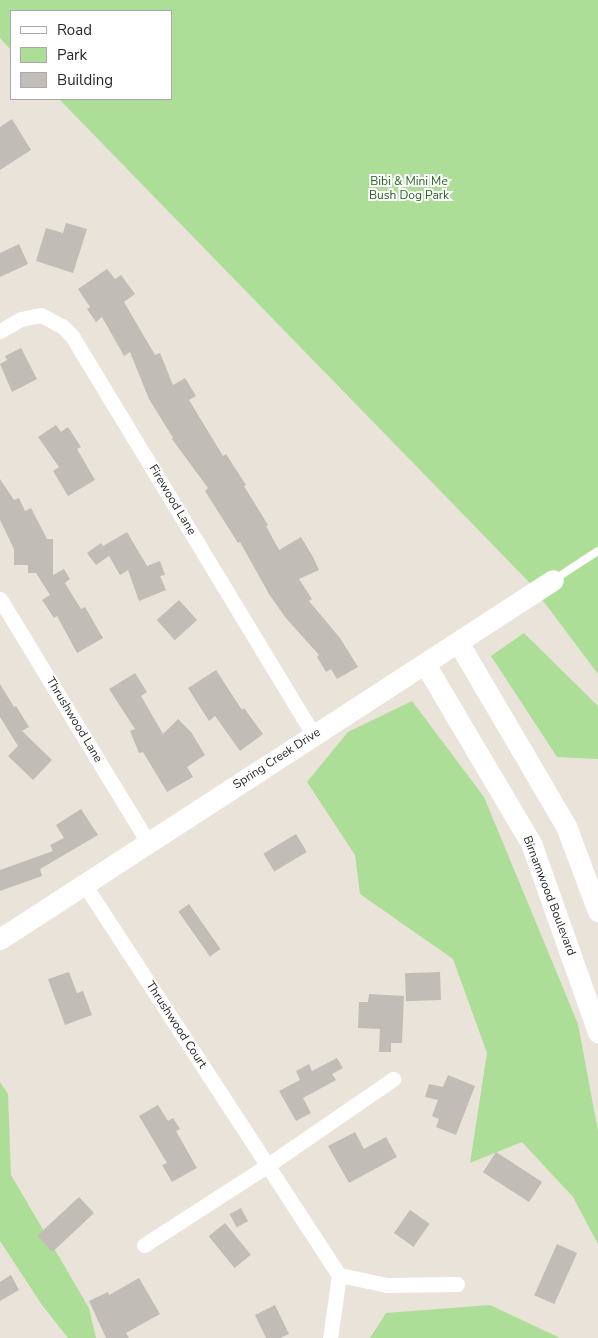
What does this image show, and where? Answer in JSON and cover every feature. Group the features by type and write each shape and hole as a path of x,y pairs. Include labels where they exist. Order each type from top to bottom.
{"street":[{"name":"Firewood Lane","path":"0,331 21,318 41,316 62,326 72,336 314,735"},
{"name":"Spring Creek Drive","path":"0,938 553,580"},
{"name":"Thrushwood Lane","path":"0,599 148,842"},
{"path":"458,642 566,826 598,911"},
{"name":"Birnamwood Boulevard","path":"425,664 531,843 598,1032"},
{"name":"Thrushwood Court","path":"84,884 339,1275"},
{"path":"144,1245 268,1166 393,1079"},
{"path":"330,1338 339,1275 387,1285 457,1284"}],"lane":[{"path":"553,580 598,551"}],"green space":[{"name":"Bibi & Mini Me Bush Dog Park","path":"0,0 598,0 598,674 529,582 60,100 172,100 172,10 10,10 10,49 0,38"},
{"path":"524,633 598,706 598,759 557,757 491,656"},
{"path":"412,701 484,797 578,1024 598,1131 598,1244 573,1197 522,1142 470,1163 487,1053 453,959 360,894 355,855 307,782 348,732"},
{"path":"0,1082 8,1094 11,1175 89,1308 96,1338 68,1338 42,1305 0,1241"},
{"path":"490,1305 560,1338 370,1338 386,1313"}],"building":[{"path":"12,119 31,150 0,170 0,127"},
{"path":"66,223 87,229 73,273 36,261 46,228 63,233"},
{"path":"19,244 28,264 0,277 0,253"},
{"path":"107,269 115,279 121,275 135,294 124,302 155,355 160,353 173,385 185,378 196,396 189,400 223,456 226,454 246,485 244,486 268,525 266,526 279,550 301,537 319,570 299,579 312,599 309,601 340,638 358,667 337,679 331,669 326,672 317,657 319,655 285,617 269,594 240,542 238,543 205,491 208,488 172,439 149,399 130,352 124,356 102,317 96,322 87,309 90,307 78,289"},
{"path":"21,348 37,379 12,392 0,364 7,360 5,356"},
{"path":"56,425 61,432 68,427 81,447 77,449 95,480 68,496 53,471 59,467 38,437"},
{"path":"0,479 14,500 19,498 25,511 31,508 47,539 53,539 53,575 64,569 70,579 65,583 81,609 85,607 103,638 77,653 57,616 54,618 42,600 50,595 36,573 28,573 28,565 14,565 14,549 0,520"},
{"path":"127,532 147,566 160,561 165,575 160,576 166,590 139,601 128,570 120,575 109,556 96,565 87,553 101,543 103,546"},
{"path":"179,600 197,620 175,640 157,620"},
{"path":"216,670 242,710 244,708 263,734 240,751 215,716 209,721 188,688"},
{"path":"135,673 147,692 141,696 163,734 178,719 191,732 205,755 187,767 193,777 167,792 143,752 139,753 130,731 135,729 109,689"},
{"path":"0,684 29,727 22,731 52,760 33,780 8,756 18,746 0,717"},
{"path":"81,809 98,835 40,869 42,876 0,891 0,870 53,851 50,845 64,838 56,825"},
{"path":"296,834 307,852 274,872 263,854"},
{"path":"189,904 221,949 210,957 178,911"},
{"path":"69,972 77,993 83,991 92,1015 65,1025 48,979"},
{"path":"440,972 441,1000 406,1001 405,973"},
{"path":"369,994 404,996 402,1043 391,1043 391,1052 379,1052 380,1029 358,1028 359,1002 368,1002"},
{"path":"337,1058 343,1068 332,1074 336,1080 303,1098 311,1113 296,1121 279,1091 300,1080 296,1071 309,1064 312,1071"},
{"path":"448,1075 475,1086 456,1135 436,1127 439,1119 432,1116 438,1100 425,1097 429,1084 443,1087"},
{"path":"158,1105 168,1121 173,1118 180,1129 176,1131 197,1168 172,1182 162,1165 167,1163 139,1116"},
{"path":"355,1132 364,1149 386,1137 397,1157 349,1183 328,1146"},
{"path":"496,1152 542,1182 529,1202 483,1172"},
{"path":"79,1197 94,1213 52,1252 37,1236"},
{"path":"241,1208 248,1221 237,1227 230,1214"},
{"path":"410,1210 430,1224 414,1247 394,1233"},
{"path":"225,1223 251,1255 234,1268 209,1236"},
{"path":"557,1244 577,1253 554,1304 534,1295"},
{"path":"11,1275 19,1290 0,1301 0,1282"},
{"path":"139,1278 160,1314 126,1333 129,1338 106,1338 89,1301 108,1292 109,1295"},
{"path":"275,1305 289,1334 280,1338 266,1338 255,1315"}]}
